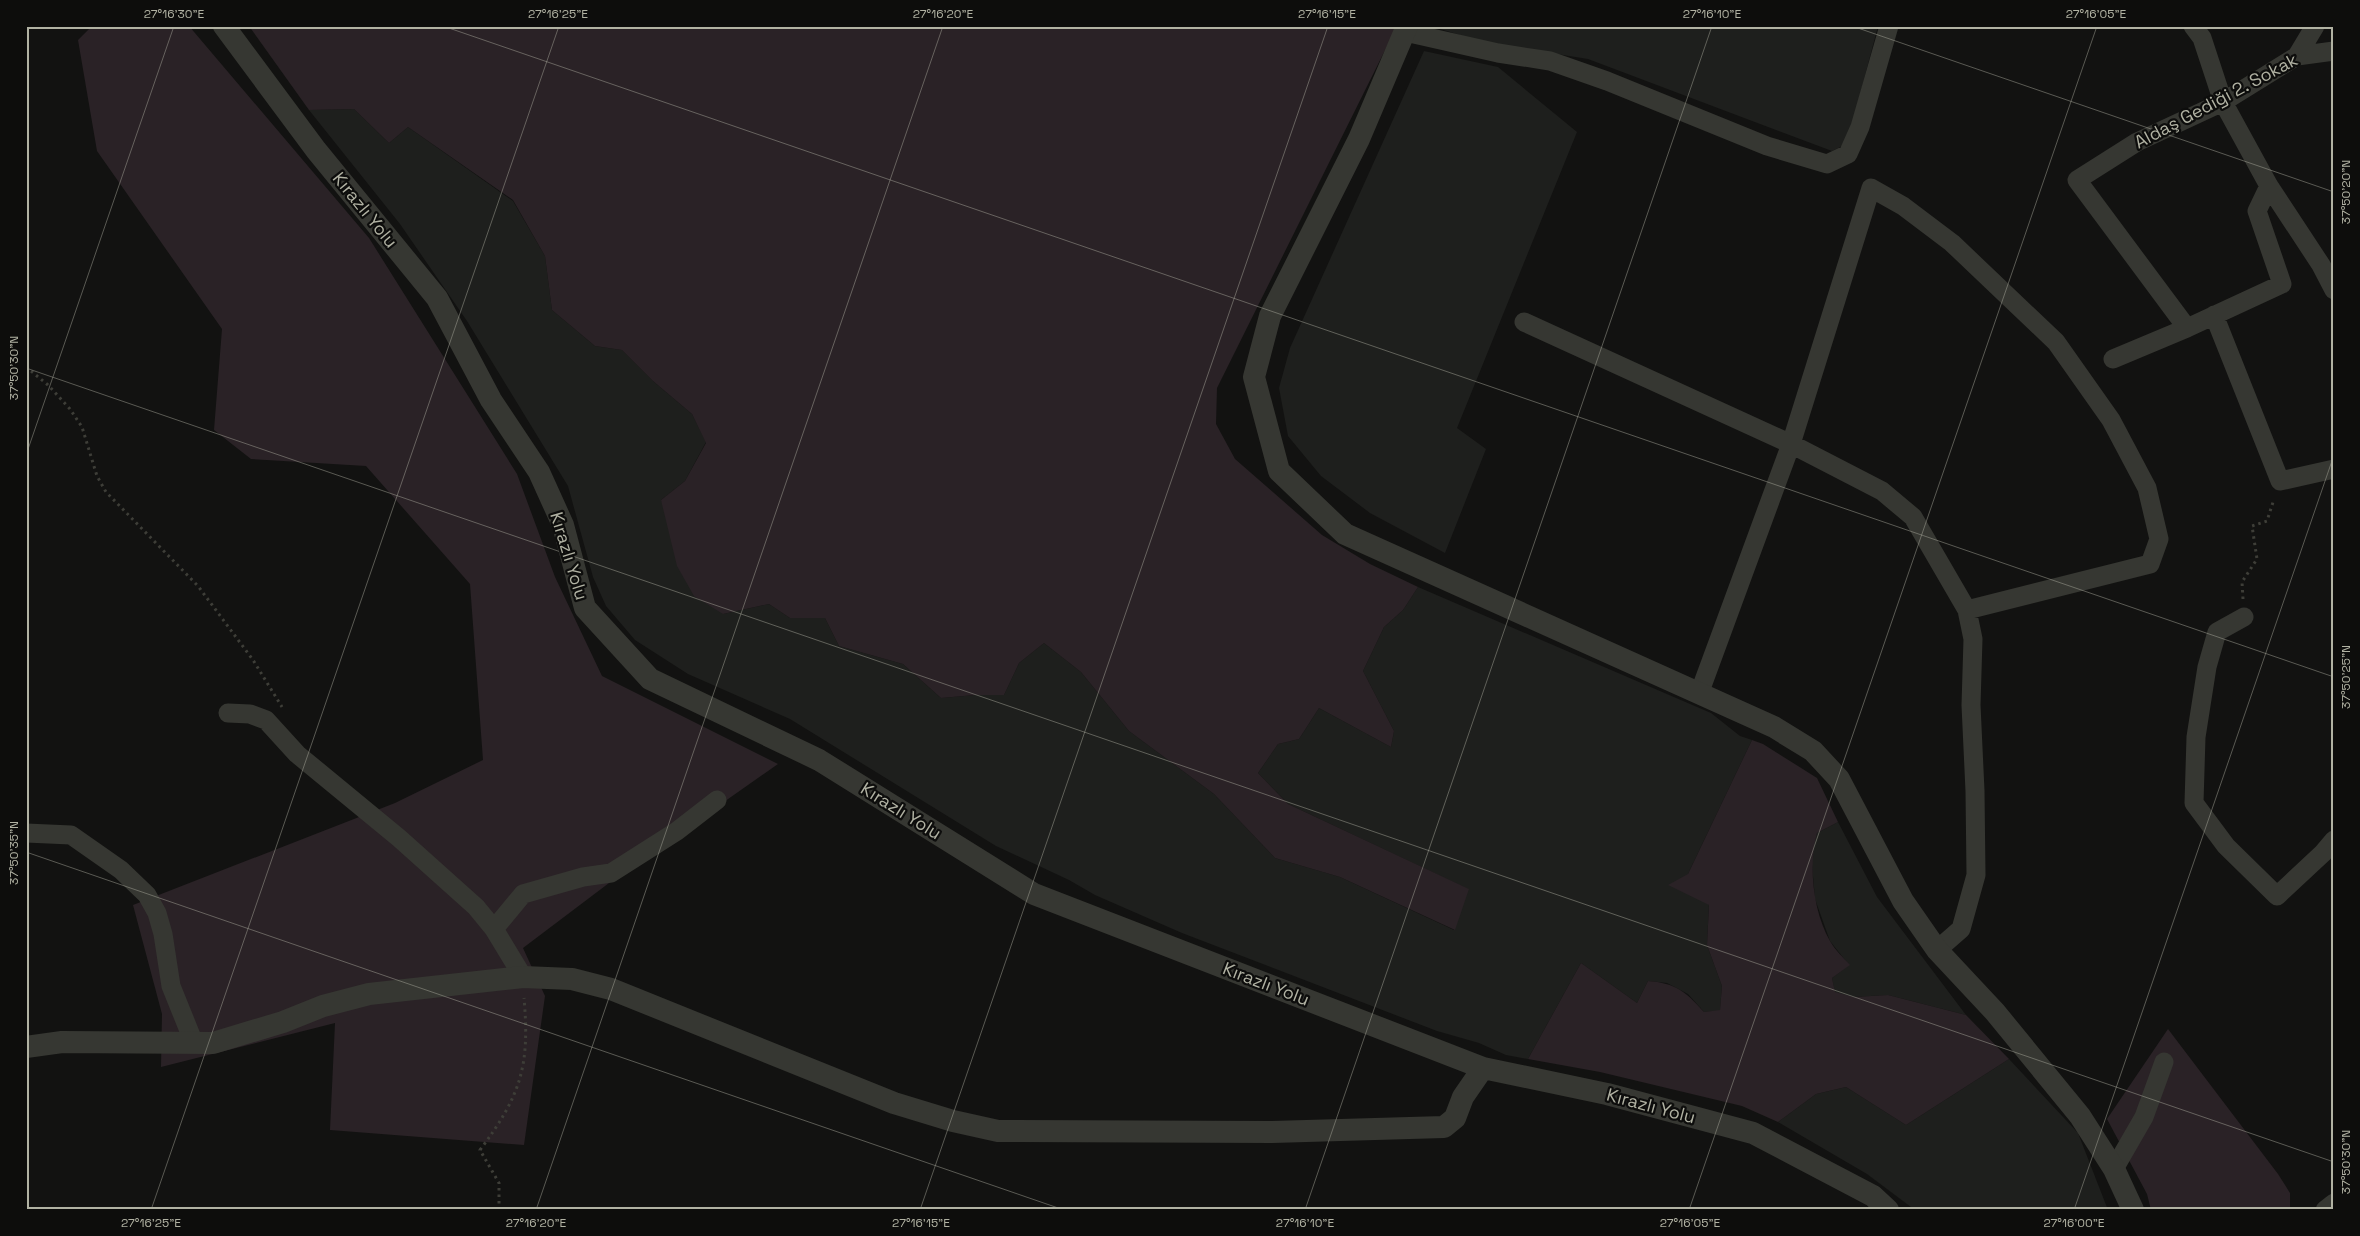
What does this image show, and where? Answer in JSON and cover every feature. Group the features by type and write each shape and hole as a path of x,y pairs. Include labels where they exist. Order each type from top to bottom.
{"street":[{"name":"Kırazlı Yolu","path":"224,26 316,150 436,298 491,400 540,472 563,525 585,608 650,679 819,760 1034,894 1483,1068 1607,1094 1753,1133 1873,1196 1888,1210"},
{"path":"1889,26 1860,127 1848,154 1827,164 1767,146 1607,81 1550,61 1498,54 1406,29 1359,139 1270,316 1254,377 1279,471 1345,534 1774,727 1813,751 1839,779 1903,901 1937,950 1995,1012 2080,1116 2114,1169 2133,1210"},
{"path":"2193,26 2202,38 2223,102 2269,186 2321,265 2334,290"},
{"path":"2297,56 2316,26"},
{"name":"Aldaş Gediği 2. Sokak","path":"2187,328 2077,180 2137,142 2223,102 2297,56 2334,51"},
{"path":"2113,359 2187,328 2282,284 2257,211 2269,186"},
{"path":"1699,694 1792,444 1871,188 1903,206 1952,243 2056,342 2111,420 2129,454 2146,488 2159,539 2150,564 1967,610"},
{"path":"2214,315 2280,481 2334,469"},
{"path":"1524,322 1792,444 1882,491 1914,517 1967,610 1973,639 1971,705 1976,791 1976,875 1960,929 1937,950"},
{"path":"2244,617 2217,632 2207,667 2196,738 2194,803 2226,846 2277,896 2323,853 2334,840"},
{"path":"228,713 250,714 266,720 303,759 399,838 476,907 494,929 523,977"},
{"path":"494,929 523,894 582,876 611,873 677,831 717,800"},
{"path":"26,833 71,835 120,870 147,895 158,913 167,953 171,986 194,1043"},
{"path":"26,1047 62,1042 213,1043 283,1022 322,1006 369,994 523,977 572,979 611,989 894,1102 953,1121 998,1130 1272,1132 1444,1127 1455,1118 1463,1097 1483,1068"},
{"path":"2114,1169 2144,1117 2164,1062"},
{"path":"2325,1210 2334,1203"}],"path":[{"path":"26,366 48,385 70,409 82,427 97,476 106,492 198,586 253,660 287,715"},
{"path":"2244,617 2242,582 2257,559 2252,526 2267,521 2280,481"},
{"path":"499,1210 499,1183 480,1150 512,1102 522,1077 527,1030 523,977"}],"shaded area":[{"path":"92,26 189,26 369,238 517,474 555,577 602,676 778,764 613,880 523,948 545,996 524,1145 330,1130 335,1023 161,1067 162,1014 133,905 395,803 483,760 470,584 366,466 251,459 214,430 222,329 97,151 78,40"},
{"path":"249,26 1397,26 1217,388 1216,424 1235,459 1322,535 1370,564 1418,587 1403,610 1384,627 1363,671 1394,731 1391,747 1319,708 1299,739 1278,744 1258,773 1288,804 1469,889 1455,930 1340,877 1275,858 1214,794 1129,731 1081,672 1044,643 1019,663 1004,695 941,698 903,664 839,646 825,618 790,618 769,604 723,614 694,596 677,566 661,500 685,481 706,443 692,414 653,381 622,350 595,346 552,310 545,256 513,200 408,127 389,143 354,109 309,110"},
{"path":"1431,26 1878,26 1847,144 1832,151 1588,59 1482,42"},
{"path":"1424,51 1498,67 1577,132 1457,428 1486,449 1445,553 1370,513 1321,476 1288,436 1279,388 1290,348"},
{"path":"354,109 389,143 408,127 513,201 545,256 552,310 595,346 622,350 653,381 692,414 706,442 685,481 661,500 723,614 769,604 790,618 825,618 839,646 903,664 941,698 1004,695 1019,663 1044,643 1081,672 1129,731 1214,794 1275,858 1340,877 1454,930 1468,889 1288,804 1258,773 1278,744 1299,739 1319,708 1391,747 1394,731 1363,671 1384,627 1403,610 1418,587 1711,713 1740,736 1752,740 1688,874 1709,905 1707,945 1722,986 1720,1011 1704,1012 1688,994 1667,983 1648,981 1637,1003 1581,963 1528,1059 1506,1055 1479,1043 1437,1031 1182,933 1095,895 1069,880 996,846 790,719 688,674 635,640 606,606 593,577 568,486 467,321 400,224 309,110"},
{"path":"1752,740 1763,744 1817,778 1838,822 1817,833 1813,859 1816,902 1824,929 1832,944 1850,965 1832,978 1835,992 1854,997 1888,995 1966,1015 2009,1059 1906,1125 1846,1087 1816,1094 1778,1122 1742,1106 1600,1072 1528,1059 1581,963 1637,1003 1648,981 1673,986 1692,999 1704,1012 1720,1010 1722,986 1707,945 1709,905 1668,885 1688,874"},
{"path":"1838,822 1877,897 1966,1015 1888,995 1854,997 1835,993 1832,978 1849,965 1830,941 1815,899 1811,853 1817,833"},
{"path":"2168,1029 2278,1174 2290,1193 2290,1210 2151,1210 2147,1194 2107,1119"},
{"path":"2009,1059 2078,1133 2108,1210 1915,1210 1867,1174 1778,1122 1816,1094 1846,1087 1906,1125"}]}
